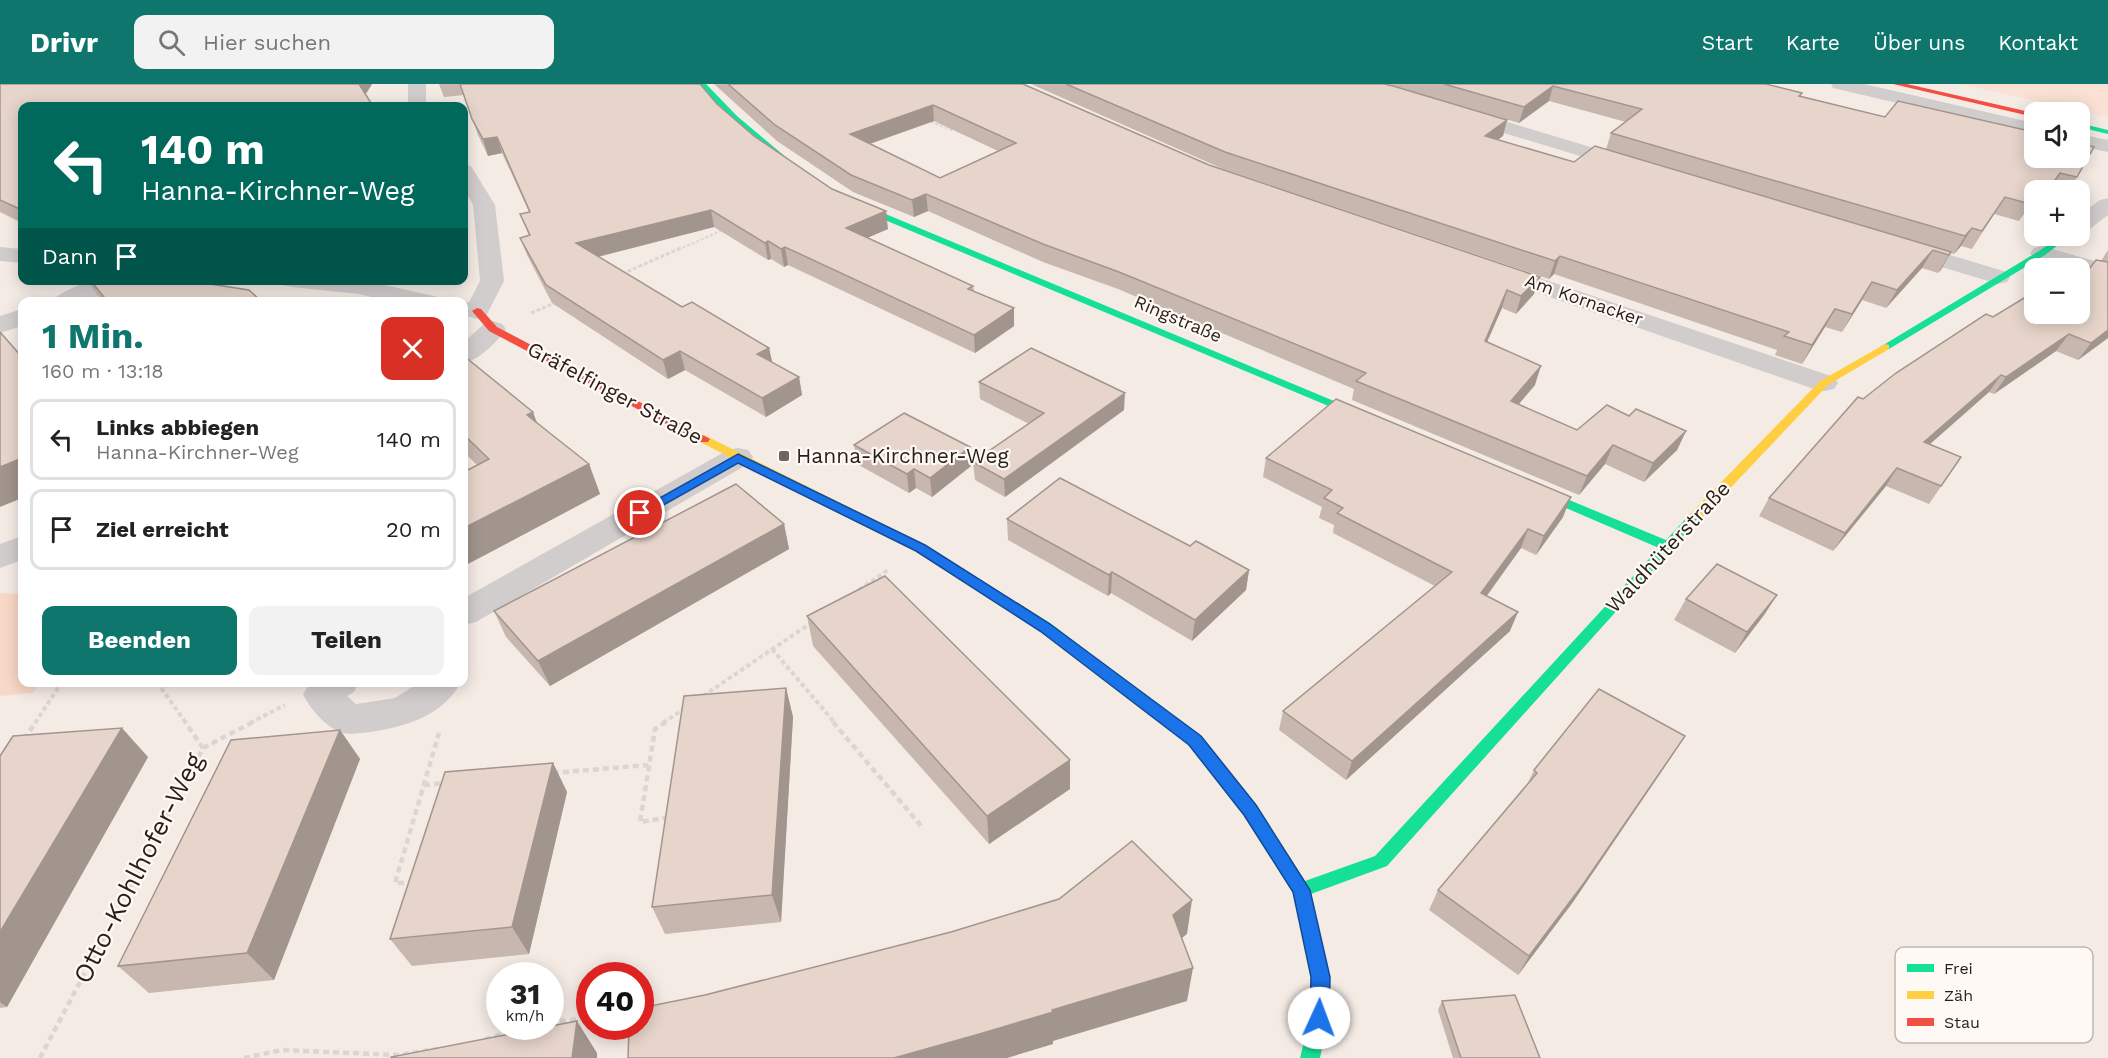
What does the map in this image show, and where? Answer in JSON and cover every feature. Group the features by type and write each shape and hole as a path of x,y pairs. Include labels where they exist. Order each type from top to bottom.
{"street":[{"path":"417,84 417,102"},
{"path":"702,84 734,118 804,175"},
{"path":"1840,84 2024,127"},
{"path":"1897,84 2024,113"},
{"path":"1439,108 1651,172"},
{"path":"2090,128 2108,132"},
{"path":"2090,142 2108,146"},
{"path":"468,177 484,205 492,281 468,344"},
{"name":"Ringstraße","path":"829,191 906,227 1382,424"},
{"path":"2090,218 2108,205"},
{"path":"1886,243 1998,276"},
{"name":"Waldhüterstraße","path":"1301,890 1382,861 1666,546 1824,383 1998,276 2051,246"},
{"path":"2042,253 2108,273"},
{"path":"0,254 18,256"},
{"name":"Am Kornacker","path":"1474,263 1824,383"},
{"path":"77,297 97,285"},
{"path":"334,285 404,297"},
{"name":"Gräfelfinger Straße","path":"478,316 738,458 920,548 1045,627 1195,741 1250,810 1301,890 1321,977 1319,1018 1311,1058"},
{"path":"0,325 18,318"},
{"path":"468,611 738,458"},
{"path":"1513,481 1666,546"},
{"path":"0,557 18,549"},
{"path":"331,688 349,720 405,712 435,692"}],"path":[{"path":"921,118 954,131"},
{"path":"614,277 734,225"},
{"path":"478,316 559,301"},
{"path":"851,595 920,548"},
{"path":"675,816 640,822 655,729 821,615"},
{"path":"772,649 921,827"},
{"path":"19,747 59,687"},
{"name":"Otto-Kohlhofer-Weg","path":"40,1058 203,748 160,687"},
{"path":"203,748 288,704 331,688"},
{"path":"425,883 395,883 442,725 435,692"},
{"path":"542,774 648,765"},
{"path":"424,785 447,783"},
{"path":"482,1040 486,1039"},
{"path":"244,1058 282,1050 397,1055 440,1048"}],"shaded area":[{"path":"1960,84 2108,84 2108,117 2090,113 2090,102 2041,102"},
{"path":"0,593 18,594 18,687 37,687 33,693 0,696"}],"building":[{"path":"0,84 359,84 370,102 18,102 18,208 0,200"},
{"path":"460,84 700,84 717,104 754,136 832,189 886,211 846,228 973,286 968,289 1014,308 974,335 785,247 781,249 768,241 765,243 711,210 576,243 682,307 692,302 769,348 757,354 799,377 762,398 680,351 663,360 546,285 520,238 530,235 520,214 530,212 497,137 483,139"},
{"path":"728,84 1023,84 1209,165 1540,277 1521,296 1507,290 1485,341 1541,366 1511,401 1577,430 1607,405 1629,416 1636,409 1686,431 1653,463 1613,445 1587,476 1356,381 1366,373 1119,272 1043,244 926,194 912,200 851,175 775,125","holes":["933,105 1016,143 940,178 850,134"]},
{"path":"1066,84 1384,84 1507,120 1485,136 1574,162 1595,146 1951,252 1949,255 1933,250 1897,290 1872,282 1852,314 1835,309 1812,345 1784,336 1789,332 1560,256 1555,261 1225,152"},
{"path":"1444,84 1766,84 1802,93 1799,96 1885,117 1898,101 2024,130 2024,168 2082,168 2077,177 2060,173 2055,180 2024,180 2024,202 2005,197 1982,231 1972,228 1965,236 1611,133 1642,109 1553,86 1524,107"},
{"path":"2096,260 2108,262 2108,330 2091,343 2069,334 2006,377 2001,375 1924,442 1961,457 1941,486 1897,468 1845,533 1769,498 1858,397 1863,399 1896,373 1986,314 1993,317 2024,298 2024,324 2090,324 2090,268"},
{"path":"94,285 216,285 249,290 257,297 104,297"},
{"path":"0,332 18,352 18,460 0,467"},
{"path":"1031,348 1125,393 1004,479 973,462 1044,413 979,382"},
{"path":"468,359 533,412 527,415 589,464 468,526 468,470 489,459 468,439"},
{"path":"1336,399 1571,497 1544,536 1528,529 1481,593 1518,612 1352,761 1283,711 1452,572 1337,513 1343,508 1324,498 1332,490 1266,458"},
{"path":"904,413 970,447 930,478 914,469 907,474 854,445"},
{"path":"1060,478 1190,546 1196,541 1249,570 1195,620 1112,572 1109,575 1007,519"},
{"path":"736,484 784,524 538,661 494,611"},
{"path":"1717,564 1777,595 1747,632 1686,599"},
{"path":"885,576 1070,760 987,816 807,616"},
{"path":"786,688 772,895 652,907 684,696"},
{"path":"1599,689 1685,736 1584,883 1529,956 1438,890 1537,773 1534,770"},
{"path":"122,728 0,932 0,756 13,736"},
{"path":"340,730 247,953 118,966 231,740"},
{"path":"553,763 512,927 390,939 445,772"},
{"path":"1132,841 1192,900 1173,915 1193,968 894,1058 628,1058 629,1040 654,1040 654,1005 705,995 951,932 1059,899"},
{"path":"1515,995 1540,1058 1461,1058 1442,1001"},
{"path":"576,1021 572,1058 391,1058 486,1039 564,1040 564,1024"}],"traffic: fast":[{"path":"702,84 734,118 791,166"},
{"path":"2090,128 2108,132"},
{"path":"845,200 1373,421"},
{"path":"1885,347 2051,246"},
{"path":"1528,487 1667,546"},
{"path":"1301,890 1381,861 1696,516"},
{"path":"945,564 1045,627 1195,741 1250,810 1301,890 1321,977 1319,1018 1310,1058"}],"traffic: slow":[{"path":"1696,516 1824,383 1885,347"},
{"path":"704,439 920,548 945,564"}],"traffic: jam":[{"path":"1897,84 2024,113"},
{"path":"477,311 493,329 704,439"}],"place":[{"name":"Hanna-Kirchner-Weg","path":"784,456"}],"route":[{"path":"640,513 738,458 920,548 1045,627 1195,741 1250,810 1301,890 1321,977 1319,1018"}]}
